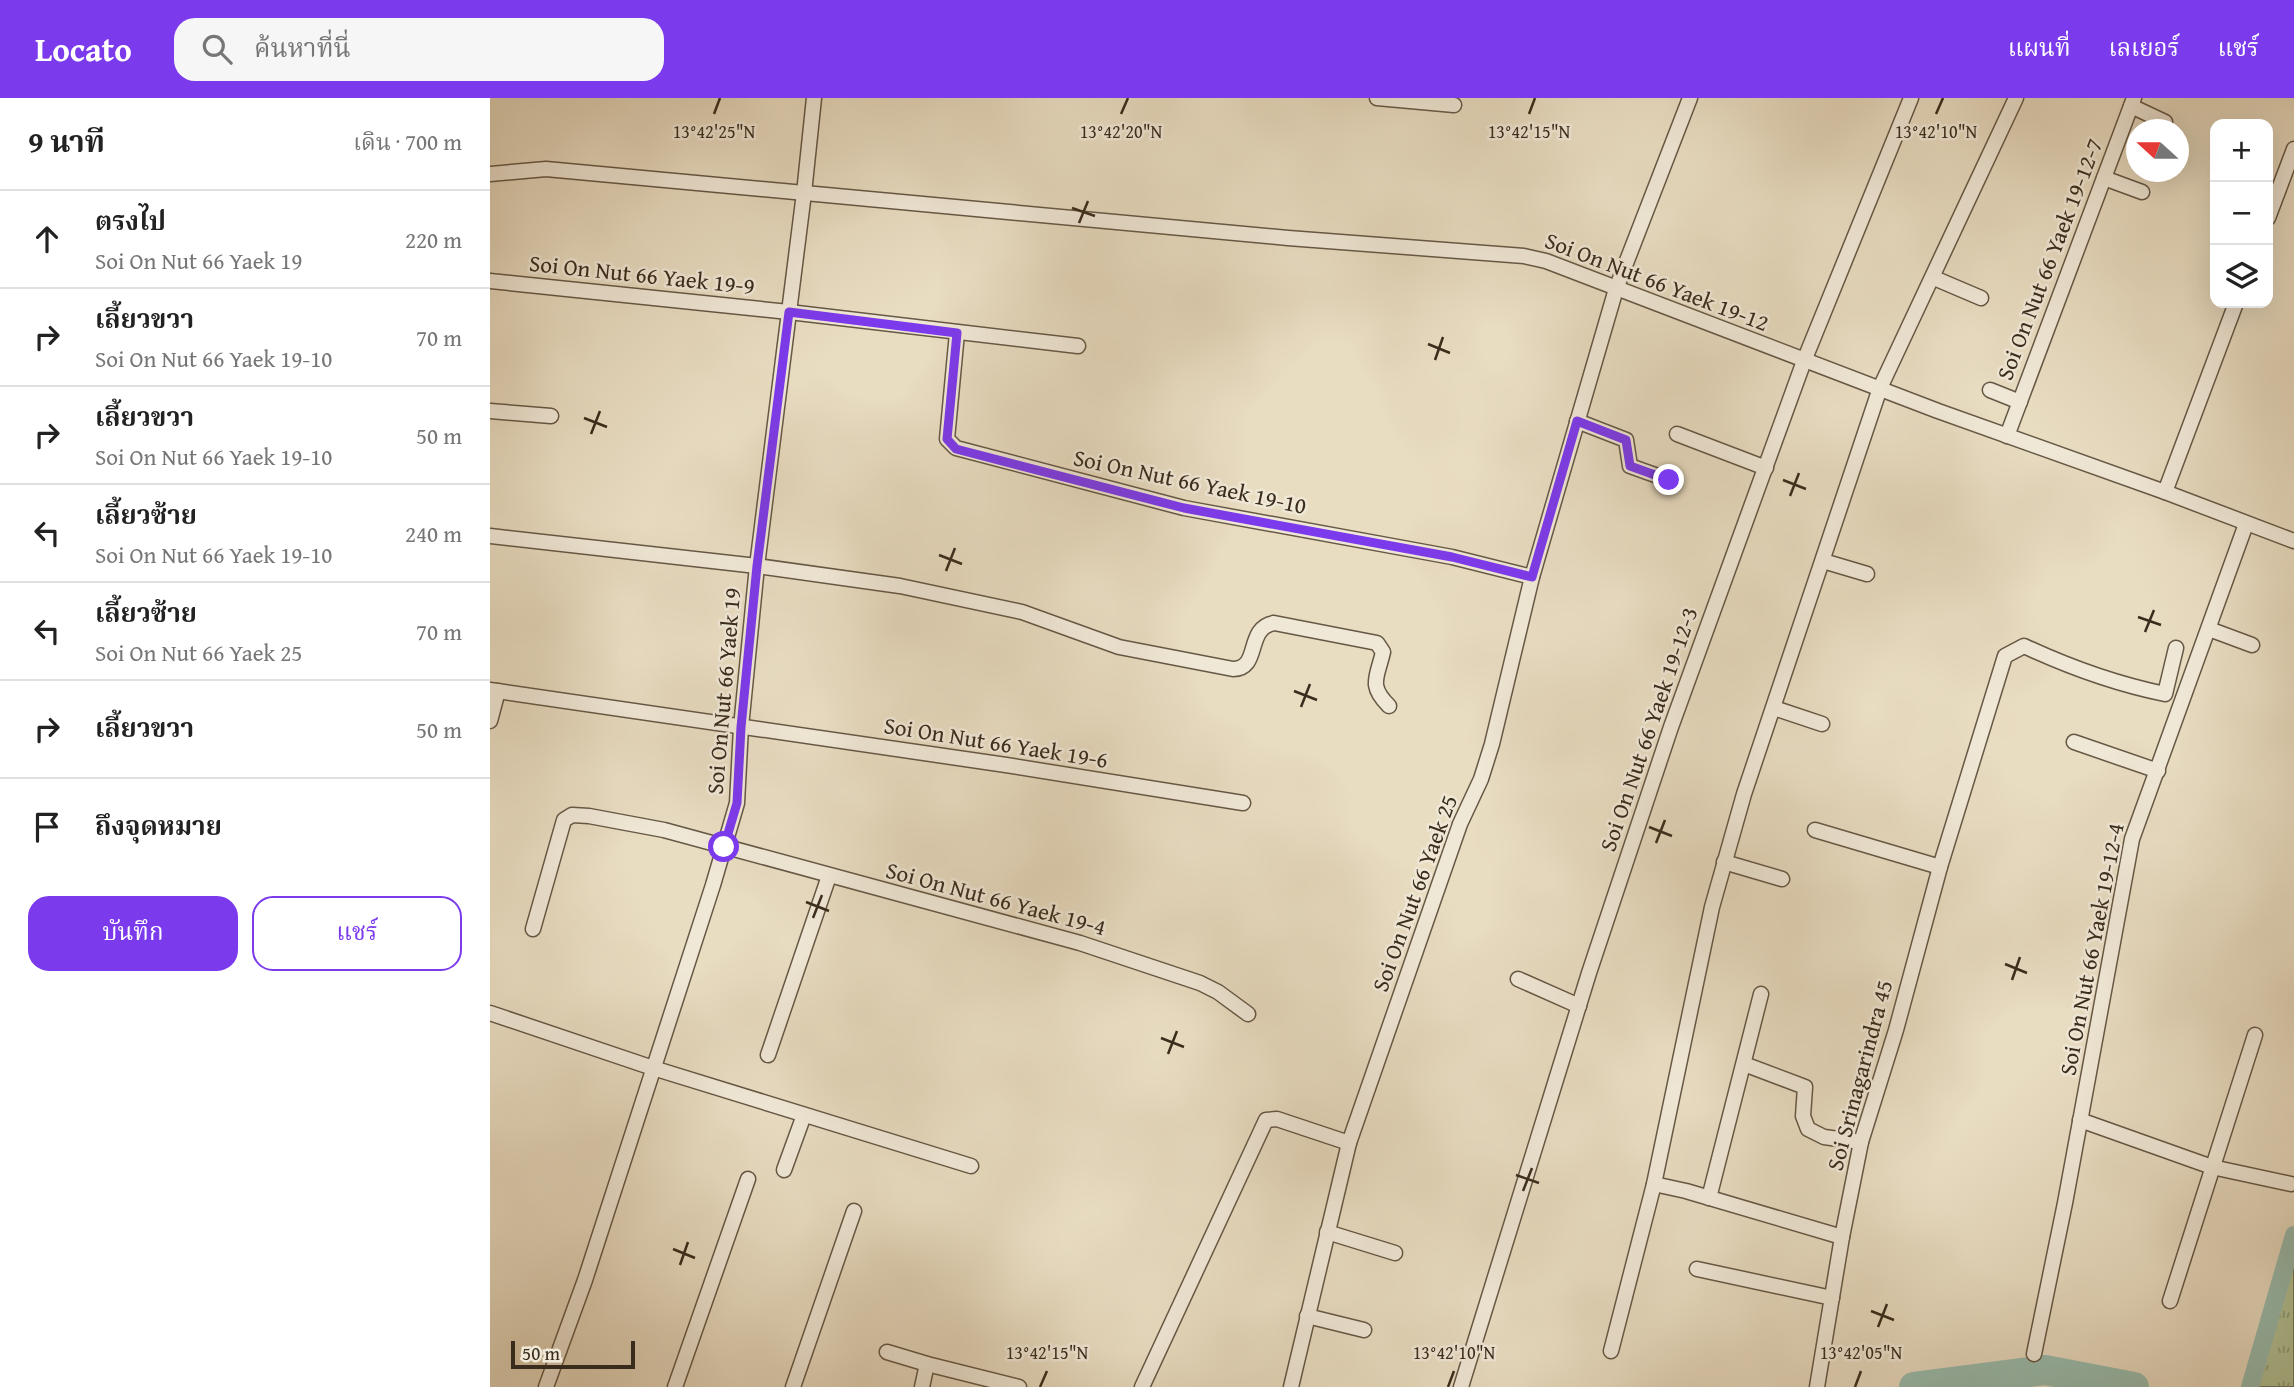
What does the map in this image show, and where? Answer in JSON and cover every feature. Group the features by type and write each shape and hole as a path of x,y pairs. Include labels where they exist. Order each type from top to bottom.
{"street":[{"name":"Soi On Nut 66 Yaek 19","path":"546,1387 585,1280 737,803 741,727 757,566 814,98"},
{"path":"1377,98 1454,105"},
{"name":"Soi On Nut 66 Yaek 25","path":"1291,1387 1349,1143 1460,824 1481,779 1532,577 1616,289 1690,98"},
{"name":"Soi On Nut 66 Yaek 19-12-3","path":"1461,1387 1579,1006 1671,727 1804,360 1910,98"},
{"path":"1611,1351 1654,1184 1712,907 1744,793 1880,388 1934,278 2016,98"},
{"path":"2133,102 2162,119"},
{"name":"Soi On Nut 66 Yaek 19-12-7","path":"2007,436 2133,102"},
{"path":"2273,205 2294,149"},
{"name":"Soi On Nut 66 Yaek 19-12","path":"490,174 546,169 1288,237 1493,252 1546,261 2007,436 2294,541"},
{"path":"2104,178 2142,192"},
{"path":"1934,278 1981,298"},
{"name":"Soi On Nut 66 Yaek 19-9","path":"490,281 789,312"},
{"path":"2165,492 2234,308"},
{"path":"789,312 1078,346"},
{"name":"Soi On Nut 66 Yaek 19-10","path":"957,333 947,439 956,449 1184,508 1452,557 1532,577"},
{"path":"1990,390 2020,402"},
{"path":"490,411 551,416"},
{"path":"1577,421 1626,440 1630,466 1669,480"},
{"path":"1677,435 1766,468"},
{"name":"Soi On Nut 66 Yaek 19-12-4","path":"2034,1354 2132,839 2246,524"},
{"path":"490,536 757,566 900,586 1022,612 1119,647 1233,669 1238,669 1249,660 1259,629 1273,623 1377,643 1382,652 1375,687 1377,695 1389,706"},
{"path":"1823,561 1867,574"},
{"path":"2209,629 2252,645"},
{"name":"Soi Srinagarindra 45","path":"1817,1387 1861,1142 1896,1030 1940,867 2005,656 2024,646 2060,663 2128,686 2165,694 2176,648"},
{"path":"490,721 494,690"},
{"name":"Soi On Nut 66 Yaek 19-6","path":"494,690 1243,803"},
{"path":"1774,708 1822,724"},
{"path":"2074,742 2158,771"},
{"name":"Soi On Nut 66 Yaek 19-4","path":"533,929 559,833 564,820 572,815 664,830 1080,943 1200,983 1218,992 1248,1014"},
{"path":"1815,830 1940,867"},
{"path":"1724,862 1782,878"},
{"path":"768,1055 829,876"},
{"path":"1518,979 1579,1006"},
{"path":"1709,1198 1761,995"},
{"path":"490,1013 653,1068 971,1166"},
{"path":"2170,1301 2255,1035"},
{"path":"1744,1064 1805,1087 1803,1116 1808,1129 1824,1137 1861,1142"},
{"path":"785,1170 804,1115"},
{"path":"1142,1387 1266,1120 1277,1119 1349,1143"},
{"path":"2080,1119 2212,1167 2291,1184"},
{"path":"675,1387 748,1179"},
{"path":"1654,1184 1842,1237"},
{"path":"793,1387 855,1211"},
{"path":"1327,1232 1395,1252"},
{"path":"1697,1269 1832,1298"},
{"path":"1307,1316 1364,1330"},
{"path":"887,1352 1020,1387"},
{"path":"922,1387 927,1364"}],"green space":[{"path":"2294,1235 2294,1387 2250,1387"}],"waterway":[{"path":"2250,1387 2294,1235"},
{"path":"1914,1387 2045,1370 2134,1387"}],"route":[{"path":"724,847 737,803 741,727 757,566 789,312 957,333 947,439 956,449 1184,508 1452,557 1532,577 1577,421 1626,440 1630,466 1669,480"}]}
